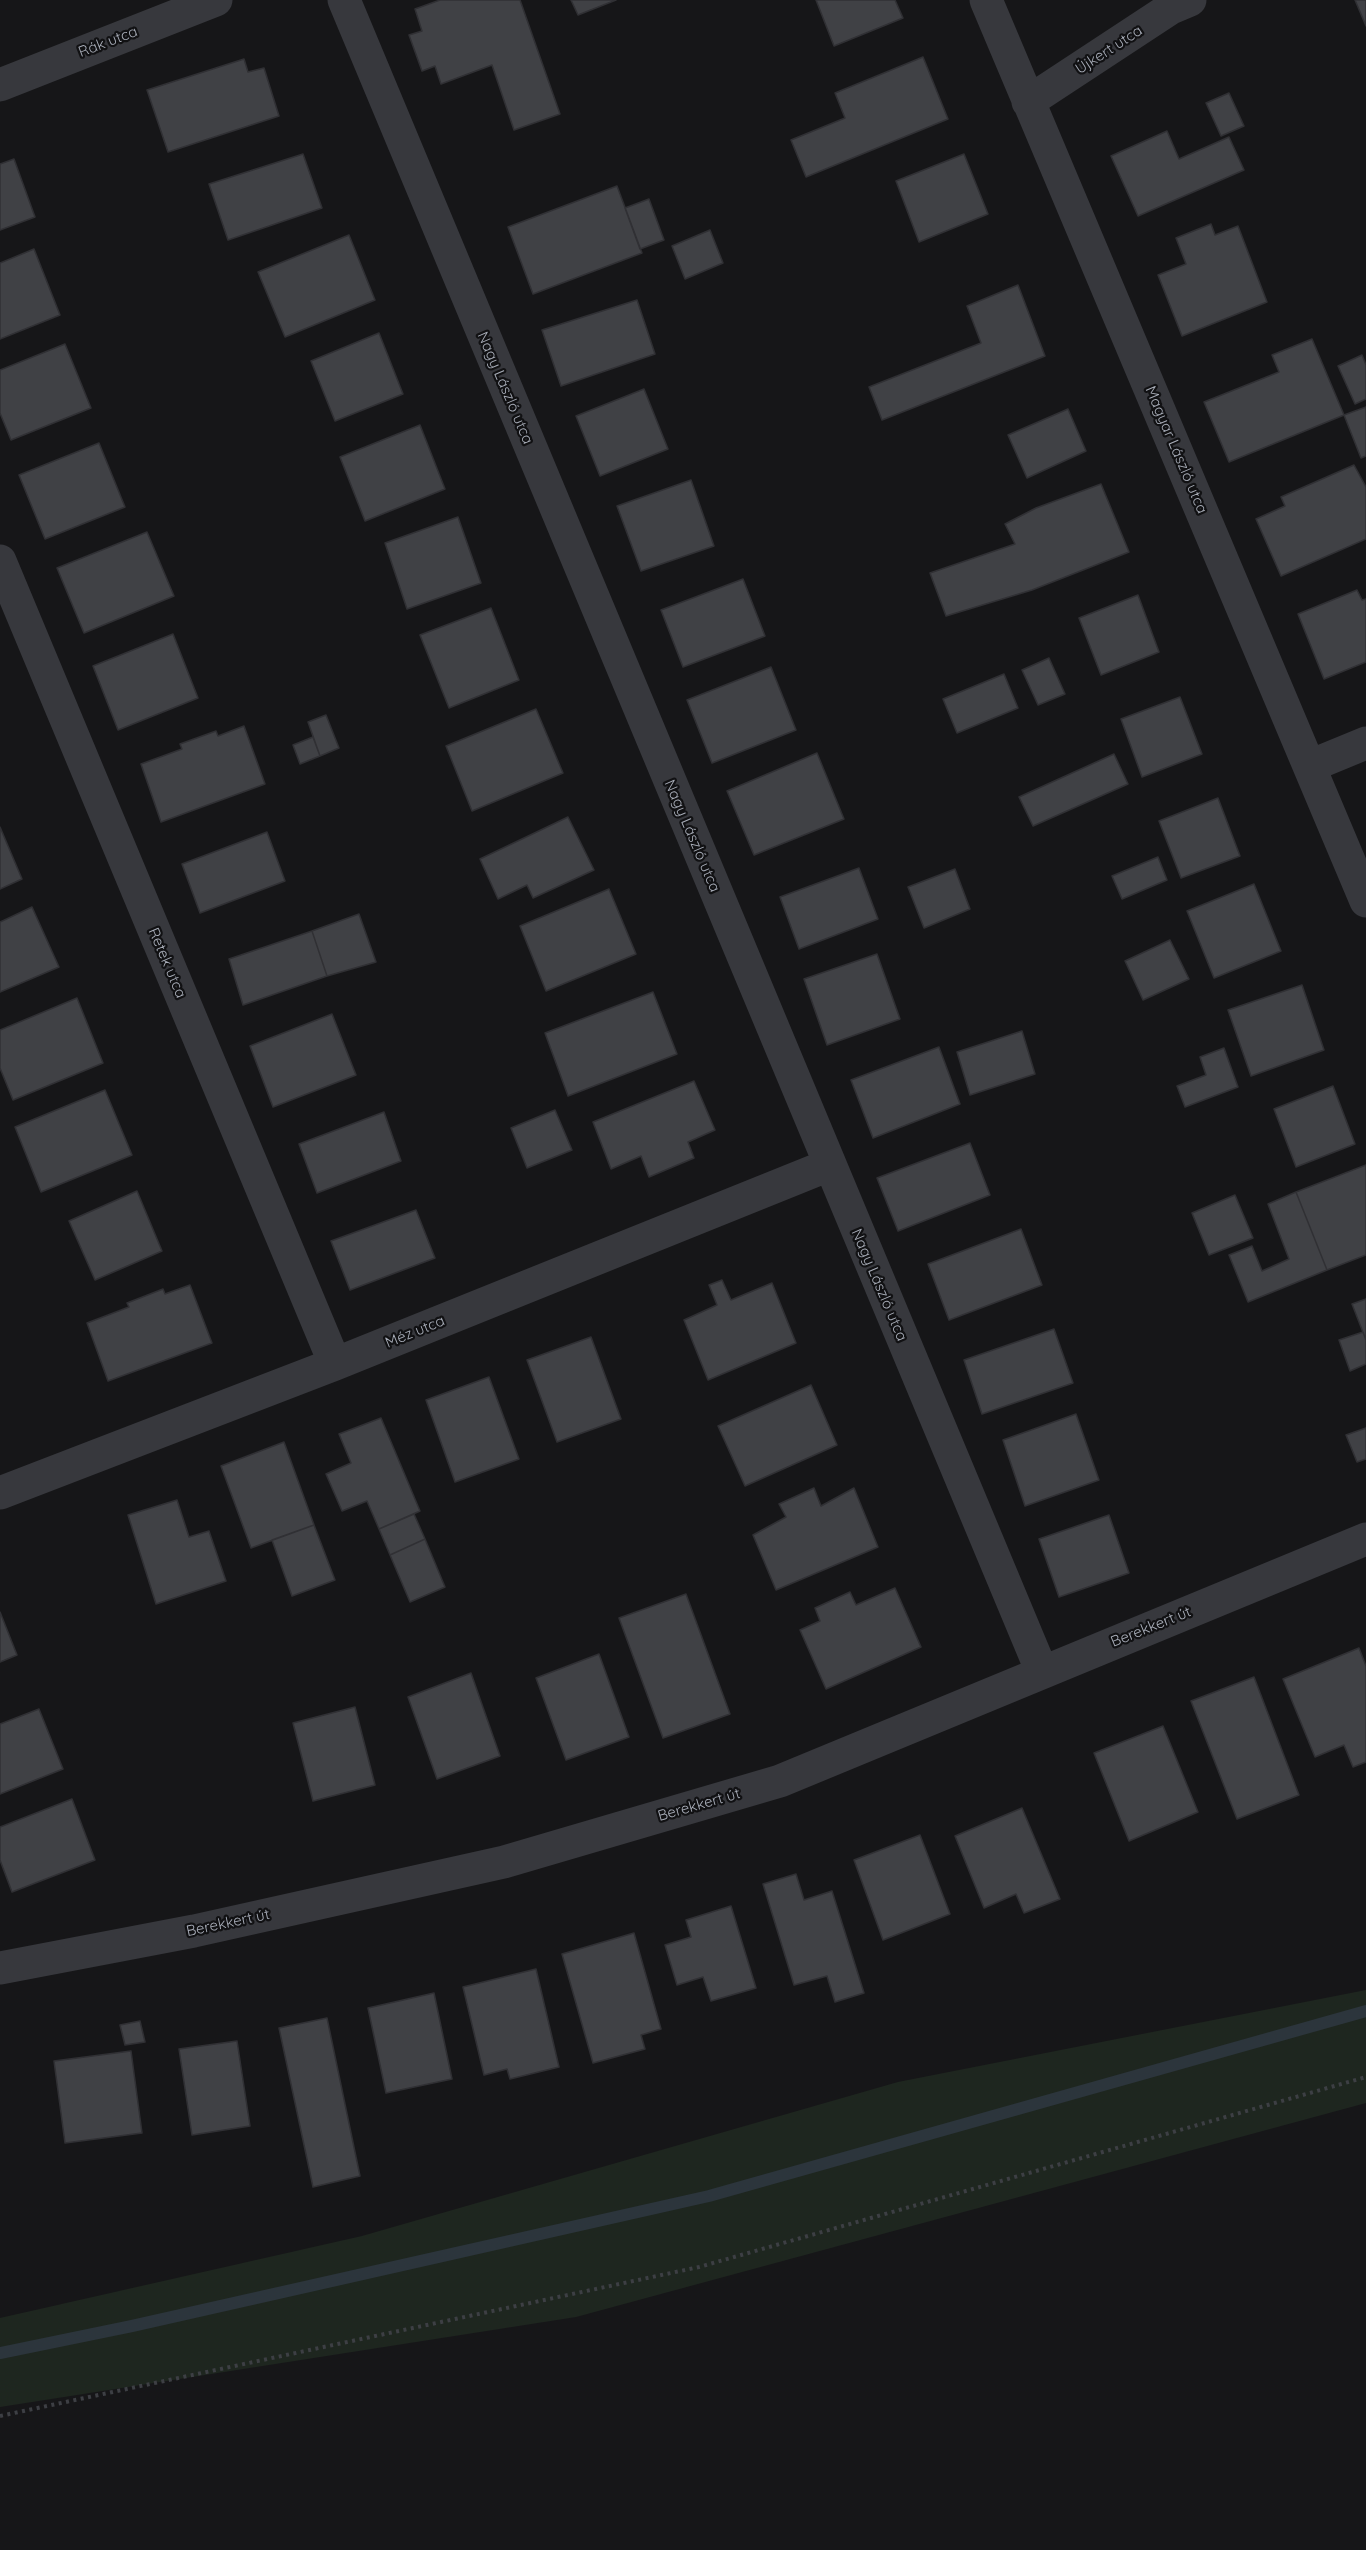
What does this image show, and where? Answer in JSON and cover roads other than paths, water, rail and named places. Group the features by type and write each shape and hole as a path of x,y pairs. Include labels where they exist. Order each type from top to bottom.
{"street":[{"name":"Rák utca","path":"0,85 216,0"},
{"name":"Nagy László utca","path":"344,0 1042,1672"},
{"name":"Magyar László utca","path":"986,0 1366,901"},
{"name":"Újkert utca","path":"1028,102 1171,8 1190,0"},
{"name":"Retek utca","path":"0,561 335,1364"},
{"path":"1310,766 1366,743"},
{"name":"Méz utca","path":"0,1493 335,1364 829,1165"},
{"name":"Berekkert út","path":"1,1965 194,1931 504,1862 780,1781 1366,1539"}],"waterway":[{"path":"0,2353 132,2326 709,2196 1366,2011"}]}
